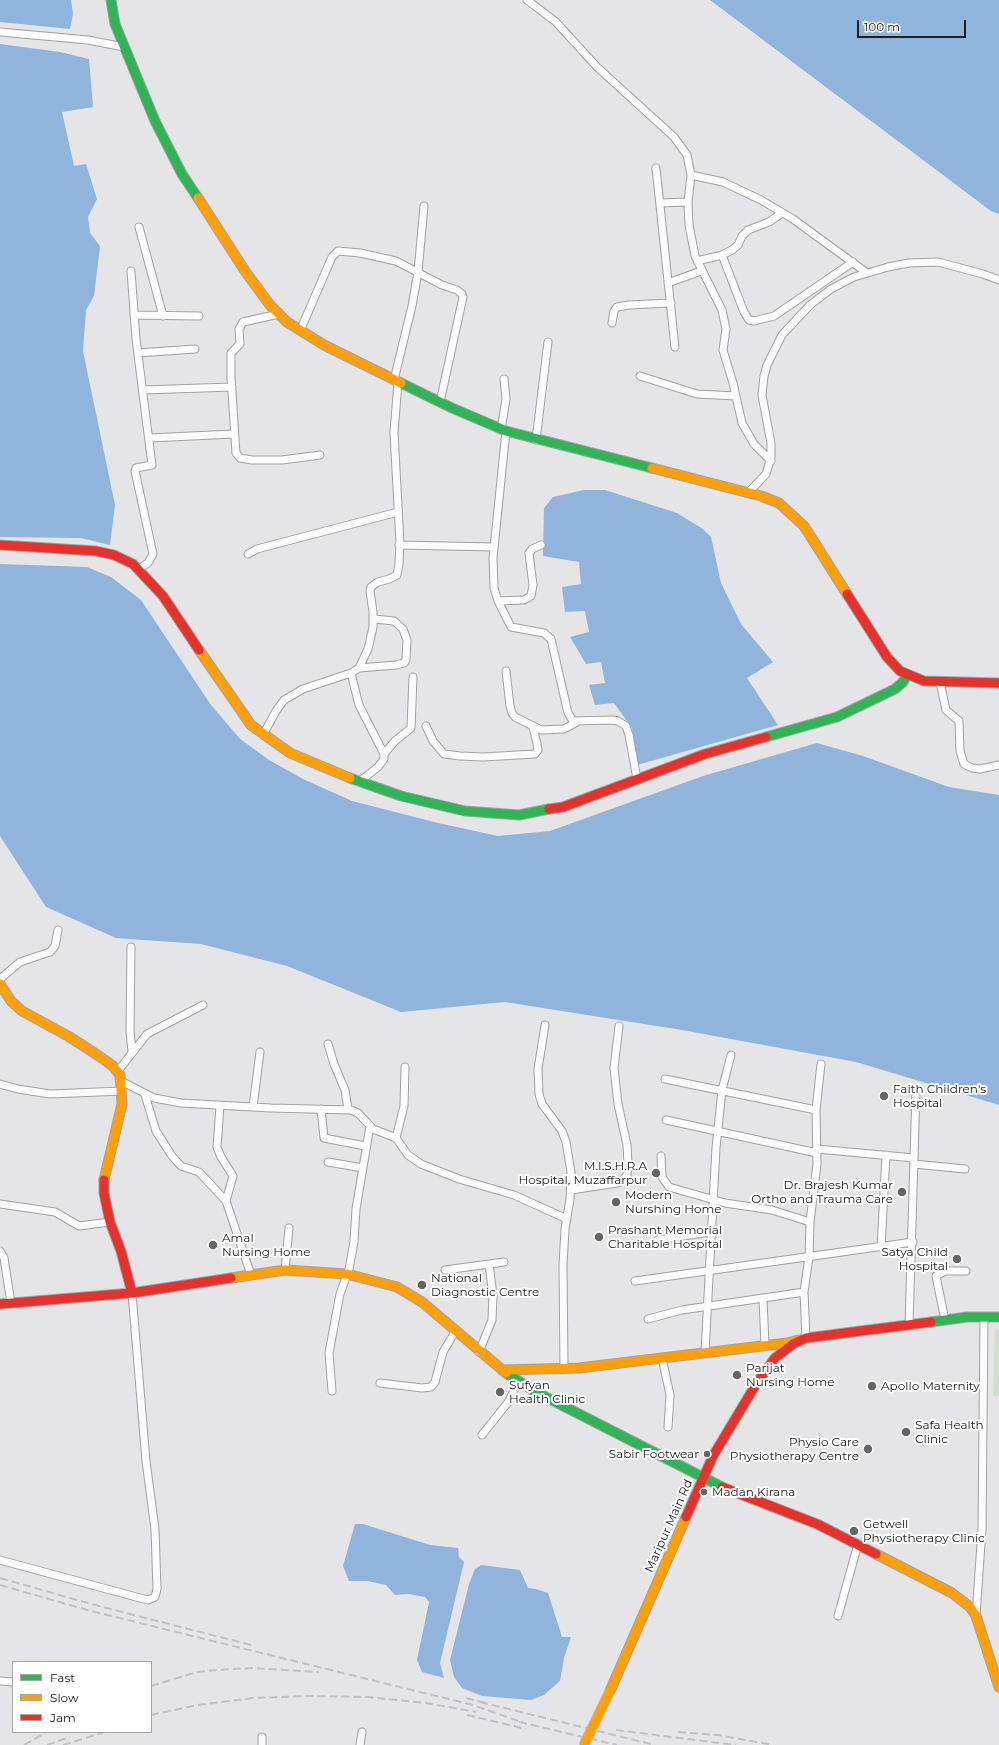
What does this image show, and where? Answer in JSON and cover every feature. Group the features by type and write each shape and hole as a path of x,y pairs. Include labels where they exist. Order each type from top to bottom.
{"street":[{"path":"111,0 115,24 124,47 155,121 182,174 236,258 264,298 279,314 300,331 324,345 396,381 503,431 748,493 780,503 797,518 821,552 892,664 907,675 916,679 940,682 999,683"},
{"path":"527,0 556,22 597,67 674,137 687,155 691,175 688,202 691,241 701,271 722,310 726,329 724,350 742,423 745,431 754,444 771,461"},
{"path":"0,32 88,40 124,47"},
{"path":"656,168 676,348"},
{"path":"691,175 723,182 749,194 782,213 867,273"},
{"path":"660,204 688,202"},
{"path":"359,668 368,649 374,619 370,596 372,587 378,582 397,575 399,564 400,545 395,479 394,433 396,381 418,272 424,206"},
{"path":"697,261 722,256 738,245 742,236 748,230 769,222 782,213"},
{"path":"139,227 163,316"},
{"path":"300,331 332,257 336,253 342,251 396,261 462,294 440,402"},
{"path":"722,256 744,312 749,320 754,321 774,316 853,262"},
{"path":"748,493 766,474 771,461 771,443 762,386 764,376 774,348 787,330 810,305 842,283 867,273 908,263 938,262 983,274 999,280"},
{"path":"131,271 138,353 152,465 136,468 135,471 153,554 148,563 138,569"},
{"path":"668,283 701,271"},
{"path":"612,323 614,311 617,307 671,303"},
{"path":"279,314 245,321 241,326 240,344 231,353 236,453 240,458 244,459 282,460 320,455"},
{"path":"134,315 198,316"},
{"path":"536,440 548,342"},
{"path":"138,353 195,349"},
{"path":"640,376 697,394 736,396"},
{"path":"504,379 506,403 494,547 494,578 498,601 511,626 544,633 551,639 568,713 573,721 613,720 626,726 637,779"},
{"path":"143,390 232,387"},
{"path":"149,438 234,434"},
{"path":"248,554 257,549 398,512"},
{"path":"0,545 69,548 96,551 114,555 138,569 163,596 237,707 263,735 290,753 359,782 401,796 445,807 519,815 563,807 705,754 836,717 895,689 903,682 907,675"},
{"path":"400,545 494,547"},
{"path":"498,601 524,600 531,596 533,585 529,553 532,549 540,545"},
{"path":"263,735 276,711 284,700 313,685 351,673 359,668 396,666 404,663 406,660 407,640 399,624 394,621 374,619"},
{"path":"506,671 512,713 533,727 541,730 557,730 570,727 577,722"},
{"path":"351,673 359,705 384,754"},
{"path":"359,782 378,767 384,758 384,754 395,741 411,728 412,677"},
{"path":"940,682 946,710 959,721 960,751 964,764 980,770 999,765"},
{"path":"426,726 433,741 444,754 483,757 535,754 538,750 538,744 533,727"},
{"path":"0,979 20,962 50,952 55,946 58,930"},
{"path":"131,947 132,1052"},
{"path":"0,984 11,1001 22,1011 68,1036 113,1066 118,1071 121,1081 122,1090 118,1124 104,1180 105,1205 121,1251 132,1293 146,1461 155,1529 157,1589 155,1597 148,1600 0,1560"},
{"path":"118,1071 147,1034 203,1005"},
{"path":"545,1025 538,1069 539,1094 542,1104 562,1131 566,1142 572,1172 571,1190 566,1219 563,1265 564,1369"},
{"path":"571,1190 617,1184 622,1182 627,1175 627,1145 618,1104 614,1068 619,1026"},
{"path":"328,1044 334,1064 345,1090 348,1110"},
{"path":"253,1107 260,1052"},
{"path":"705,1352 710,1232 722,1090 731,1054"},
{"path":"806,1338 804,1292 809,1257 810,1222 817,1164 816,1110 821,1064"},
{"path":"396,1138 404,1106 405,1066"},
{"path":"665,1079 816,1110"},
{"path":"121,1081 145,1094 161,1100 181,1103 220,1106 348,1110 358,1113 370,1126 379,1132 396,1138 408,1154 421,1164 459,1178 514,1195 566,1219"},
{"path":"0,1084 18,1089 50,1094 122,1090"},
{"path":"909,1325 913,1242 916,1091"},
{"path":"145,1094 156,1131 172,1156 181,1166 200,1172 226,1201 251,1275"},
{"path":"220,1106 217,1147 221,1157 233,1176 226,1201"},
{"path":"321,1109 324,1138 366,1146"},
{"path":"666,1120 817,1151 864,1155 886,1155 965,1169"},
{"path":"332,1391 329,1353 340,1294 347,1274 354,1242 356,1209 370,1126"},
{"path":"881,1247 886,1155"},
{"path":"661,1156 662,1177 669,1187 737,1206 772,1210 810,1222"},
{"path":"328,1162 363,1168"},
{"path":"0,1204 55,1212 79,1226 110,1222"},
{"path":"285,1270 289,1228"},
{"path":"658,1240 710,1232"},
{"path":"634,1281 913,1242"},
{"path":"0,1251 4,1258 10,1303"},
{"path":"445,1270 504,1262"},
{"path":"479,1352 492,1320 493,1296 489,1264"},
{"path":"0,1304 132,1293 285,1270 347,1274 386,1283 408,1292 422,1302 455,1332 518,1382 703,1478 744,1497 817,1524 952,1593 970,1607 976,1616 999,1688"},
{"path":"945,1320 936,1276 945,1271 966,1271"},
{"path":"648,1319 682,1310 707,1308 804,1292"},
{"path":"764,1299 765,1345"},
{"path":"502,1370 593,1367 787,1343 806,1338 945,1320 999,1316"},
{"path":"976,1616 982,1529 984,1317"},
{"path":"380,1383 422,1388 431,1387 435,1382 443,1352 455,1332"},
{"name":"Maripur Main Rd","path":"584,1745 610,1691 703,1478 721,1441 767,1368 784,1351 806,1338"},
{"path":"662,1358 670,1395 668,1427"},
{"path":"482,1435 509,1401 518,1382"},
{"path":"838,1616 858,1544"},
{"path":"0,1681 12,1682"},
{"path":"360,1745 362,1732"}],"green space":[{"path":"995,1329 999,1330 999,1396 993,1396"}],"water":[{"path":"0,0 71,0 73,14 70,29 0,22"},
{"path":"710,0 999,0 999,214 991,211"},
{"path":"0,44 60,52 89,59 93,107 62,112 74,166 86,164 97,199 88,217 90,233 100,246 94,296 86,310 83,351 115,505 110,545 81,538 0,537"},
{"path":"584,490 605,490 677,513 703,529 711,537 721,583 741,624 773,662 747,678 778,725 637,765 632,728 614,703 595,705 589,685 605,683 601,662 586,664 570,637 589,632 585,611 565,612 562,587 581,584 579,562 543,556 544,508 553,497"},
{"path":"0,564 87,567 111,577 141,600 211,705 240,739 269,760 303,779 352,801 438,823 498,836 550,831 703,776 817,743 863,756 949,787 999,795 999,1105 856,1062 682,1030 505,1002 401,1012 287,966 201,944 116,938 46,907 0,836"},
{"path":"355,1524 363,1524 430,1545 458,1548 459,1557 464,1562 440,1663 444,1678 422,1672 417,1660 429,1602 425,1597 409,1594 395,1595 386,1585 367,1581 349,1581 343,1566"},
{"path":"481,1565 520,1570 528,1588 548,1593 562,1637 571,1637 564,1658 560,1681 544,1695 531,1700 482,1696 462,1688 454,1677 450,1660 469,1584 475,1569"}],"railway":[{"path":"0,1578 91,1604 251,1645"},
{"path":"0,1585 91,1611 473,1705 524,1723"},
{"path":"152,1686 197,1672 218,1670 251,1668 319,1672"},
{"path":"152,1715 197,1705 253,1698 308,1696 369,1697 426,1703 476,1712"},
{"path":"466,1698 486,1703"},
{"path":"480,1702 655,1745"},
{"path":"467,1715 526,1729"},
{"path":"519,1722 617,1745"},
{"path":"616,1730 736,1745"},
{"path":"678,1732 718,1735 773,1745"},
{"path":"24,1745 45,1733"},
{"path":"63,1745 102,1733"},
{"path":"47,1745 70,1737"}],"traffic: fast":[{"path":"111,0 115,24 155,121 182,174 198,198"},
{"path":"401,383 452,408 506,431 652,468"},
{"path":"766,737 837,717 895,689 903,682 907,675"},
{"path":"350,778 401,796 465,811 519,815 549,809"},
{"path":"931,1322 967,1317 999,1317"},
{"path":"506,1373 536,1392 722,1487"}],"traffic: slow":[{"path":"198,198 245,271 270,305 287,322 324,345 401,383"},
{"path":"652,468 761,496 779,503 804,526 847,594"},
{"path":"199,650 251,725 290,753 350,778"},
{"path":"0,984 11,1001 22,1011 68,1036 96,1054 113,1066 120,1075 122,1104 104,1180"},
{"path":"231,1278 285,1270 347,1274 397,1287 422,1302 506,1373"},
{"path":"502,1370 579,1368 787,1343 798,1340"},
{"path":"610,1691 686,1517"},
{"path":"876,1554 952,1593 970,1607 976,1616 999,1687"},
{"path":"584,1745 610,1691"}],"traffic: jam":[{"path":"0,545 96,551 114,555 133,564 163,596 199,650"},
{"path":"847,594 887,657 900,671 924,681 999,683"},
{"path":"549,809 563,807 705,754 766,737"},
{"path":"104,1180 104,1193 110,1222 121,1251 132,1293"},
{"path":"0,1304 132,1293 231,1278"},
{"path":"686,1517 713,1456 758,1381 775,1358 793,1344 806,1338 931,1322"},
{"path":"722,1487 817,1524 876,1554"}],"place":[{"name":"Faith Children's Hospital","path":"884,1096"},
{"name":"M.I.S.H.R.A Hospital, Muzaffarpur","path":"656,1173"},
{"name":"Dr. Brajesh Kumar Ortho and Trauma Care","path":"902,1192"},
{"name":"Modern Nurshing Home","path":"616,1202"},
{"name":"Prashant Memorial Charitable Hospital","path":"599,1237"},
{"name":"Amal Nursing Home","path":"213,1245"},
{"name":"Satya Child Hospital","path":"957,1259"},
{"name":"National Diagnostic Centre","path":"422,1285"},
{"name":"Parijat Nursing Home","path":"737,1375"},
{"name":"Apollo Maternity","path":"872,1386"},
{"name":"Sufyan Health Clinic","path":"500,1392"},
{"name":"Safa Health Clinic","path":"906,1432"},
{"name":"Physio Care Physiotherapy Centre","path":"868,1449"},
{"name":"Sabir Footwear","path":"707,1454"},
{"name":"Madan Kirana","path":"704,1492"},
{"name":"Getwell Physiotherapy Clinic","path":"854,1531"}]}
